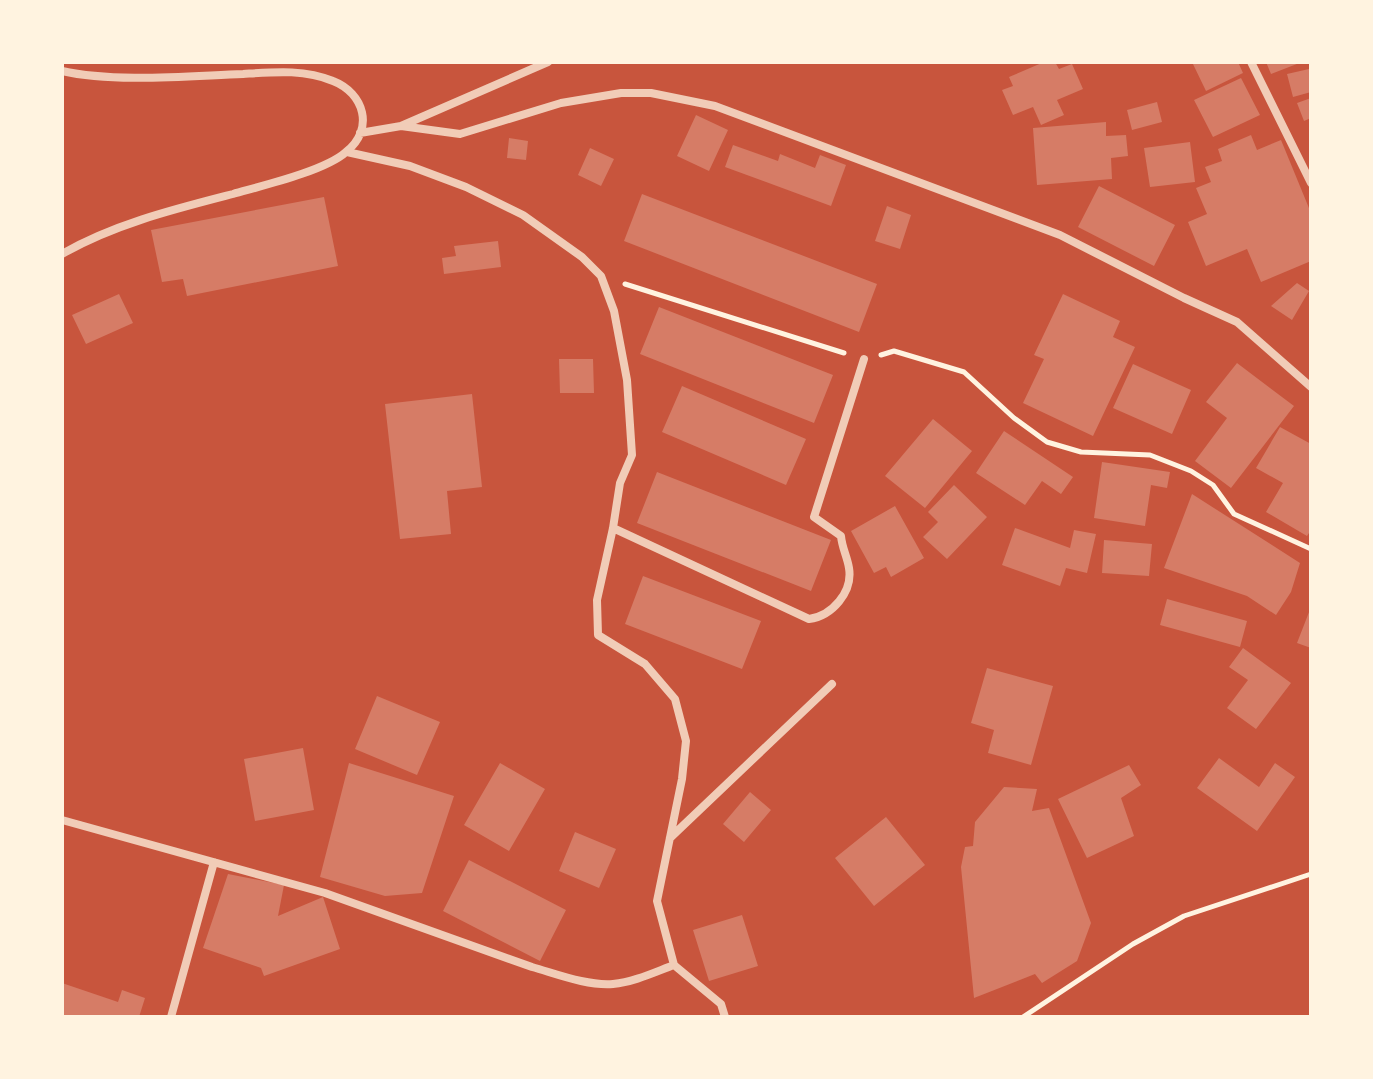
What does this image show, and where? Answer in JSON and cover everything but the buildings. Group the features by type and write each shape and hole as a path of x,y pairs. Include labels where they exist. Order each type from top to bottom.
{"street":[{"path":"360,133 401,126 548,62"},
{"path":"1251,62 1311,183"},
{"path":"62,71 109,76 288,72 320,75 356,94 362,106 363,120 360,133 347,152 314,168 267,185 144,219 62,254"},
{"path":"401,126 460,134 561,103 621,93 651,93 715,106 1060,235 1237,322 1311,387"},
{"path":"347,152 410,166 466,187 523,215 582,257 601,276 614,311 627,380 632,455 620,483 597,600 598,635 645,664 675,699 686,741 657,901 674,965 721,1004 725,1017"},
{"path":"613,528 809,619 822,617 836,606 847,590 849,568 842,552 841,536 814,517 864,359"},
{"path":"670,839 832,684"},
{"path":"62,820 325,893 567,977 611,984 630,981 674,965"},
{"path":"171,1017 214,862"}],"path":[{"path":"601,276 864,359 894,351 964,372 1014,418 1047,442 1081,452 1150,455 1191,471 1213,485 1234,514 1311,549"},
{"path":"1023,1017 1133,944 1184,916 1311,874"}]}
